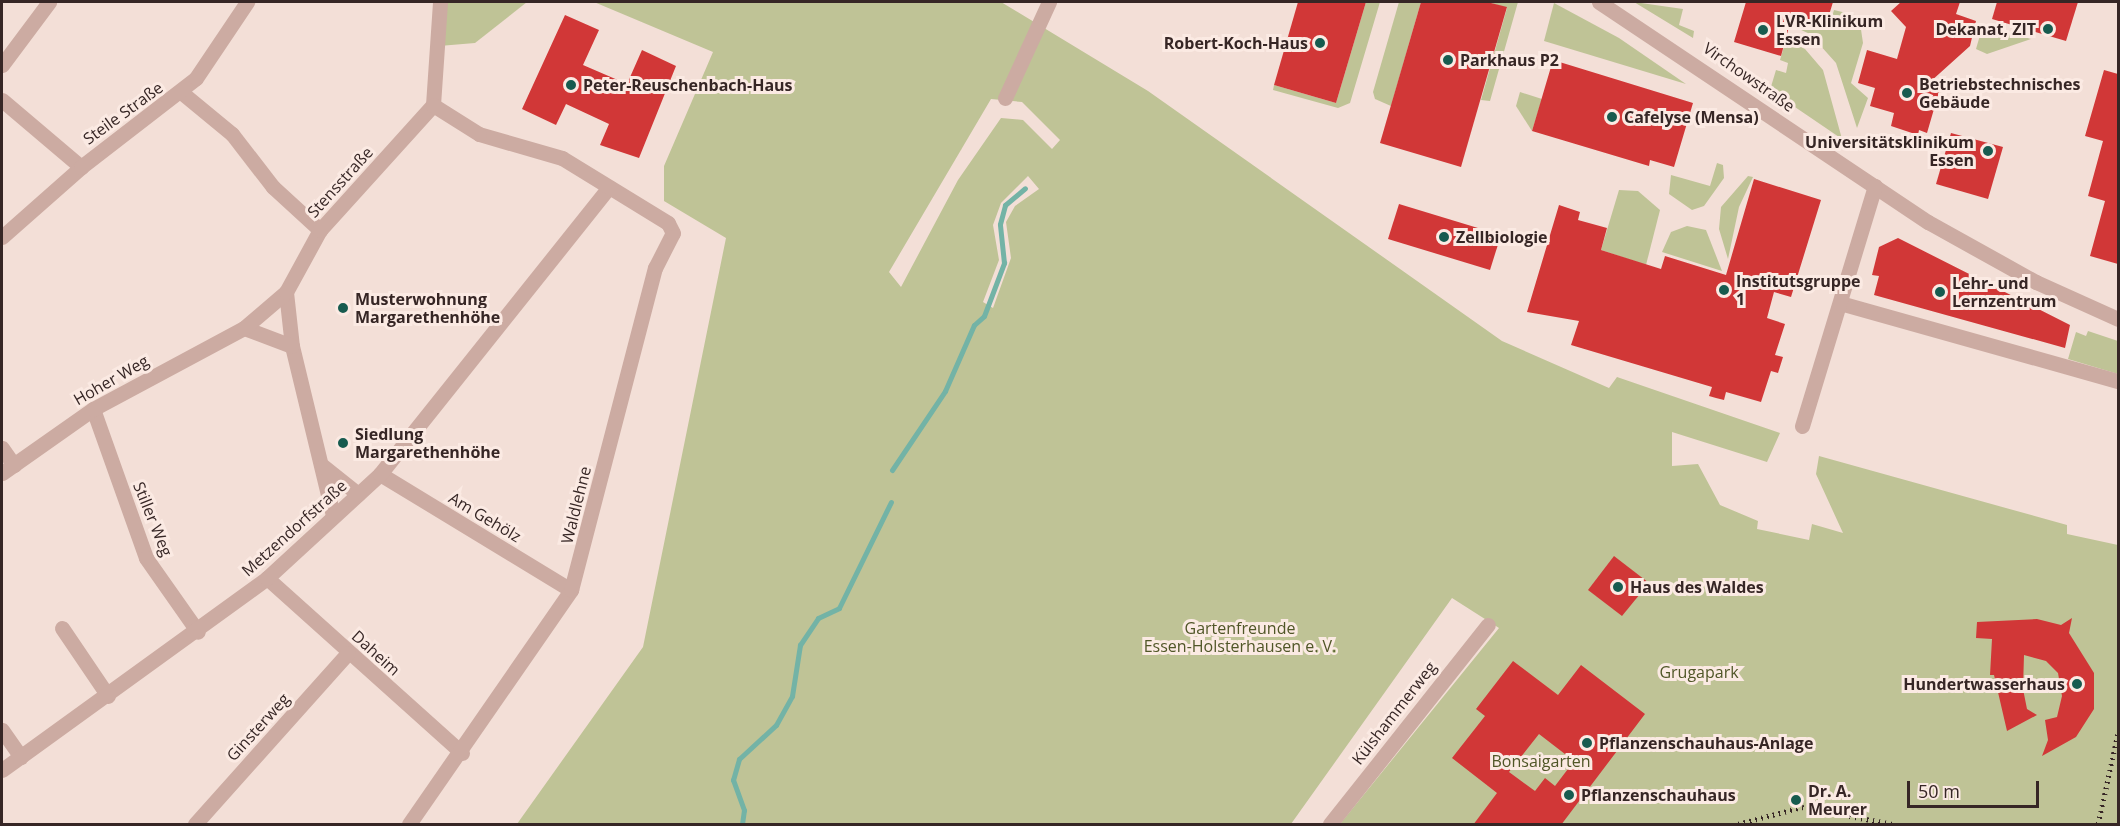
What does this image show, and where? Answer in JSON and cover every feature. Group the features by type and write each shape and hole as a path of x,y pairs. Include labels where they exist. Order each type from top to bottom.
{"street":[{"path":"2,65 50,2"},
{"name":"Steile Straße","path":"2,237 81,167 181,92 211,60 247,2"},
{"path":"440,2 433,105 479,134 562,158 609,187"},
{"path":"1005,98 1048,2"},
{"name":"Virchowstraße","path":"1599,2 1875,186 1991,259 2118,319"},
{"path":"181,92 232,134 273,187 320,230"},
{"path":"2,100 81,167"},
{"name":"Stensstraße","path":"244,328 286,292 320,230 433,105"},
{"path":"1802,426 1875,186"},
{"name":"Metzendorfstraße","path":"2,770 198,632 267,579 380,474 609,187"},
{"name":"Waldlehne","path":"409,825 462,753 571,590 655,268 673,233 668,223 609,187"},
{"path":"286,292 292,346 333,516"},
{"path":"1840,303 2118,381"},
{"path":"244,328 292,346"},
{"name":"Hoher Weg","path":"8,469 93,409 244,328"},
{"name":"Stiller Weg","path":"93,409 146,558 198,632"},
{"path":"2,448 8,469"},
{"path":"322,466 358,494"},
{"name":"Am Gehölz","path":"380,474 571,590"},
{"name":"Daheim","path":"267,579 462,753"},
{"name":"Külshammerweg","path":"1330,825 1488,625"},
{"path":"62,628 108,696"},
{"name":"Ginsterweg","path":"195,825 348,653"},
{"path":"2,730 21,757"}],"green space":[{"path":"444,2 527,2 475,43 439,46"},
{"path":"594,2 1001,2 1148,91 1502,341 1609,388 1617,377 1780,433 1767,462 1672,432 1672,466 1698,464 1720,505 1758,521 1757,529 1809,540 1812,524 1843,533 1816,474 1819,456 2067,525 2067,534 2118,545 2118,824 1340,824 1499,628 1452,598 1291,824 517,824 643,647 726,238 664,201 664,166 713,52","holes":["991,99 1022,102 1060,140 1052,149 1023,120 1001,118 958,180 901,287 889,272","1028,176 1039,189 1015,206 1006,222 1011,258 993,308 983,302 999,260 993,225 1001,203"]},
{"path":"1366,2 1380,2 1350,103 1338,108 1273,90 1274,85 1336,103"},
{"path":"1399,2 1421,2 1391,106 1375,99 1373,92"},
{"path":"1487,2 1518,2 1490,101 1481,100 1507,8"},
{"path":"1634,2 1683,9 1679,25 1694,31 1693,38"},
{"path":"1554,3 1619,38 1686,84 1544,41"},
{"path":"1834,10 1859,16 1863,43 1851,83 1868,98 1857,128 1836,63 1810,34 1790,25 1791,19 1828,30"},
{"path":"1983,25 2031,39 1987,54 1976,49"},
{"path":"1786,40 1805,49 1823,70 1842,139 1770,90 1776,70 1786,73 1788,63 1780,60"},
{"path":"1520,92 1542,99 1532,131 1516,106"},
{"path":"1717,163 1723,165 1724,178 1704,206 1692,210 1669,194 1671,175 1710,186"},
{"path":"1748,176 1753,177 1739,207 1728,259 1719,229 1721,207"},
{"path":"1619,190 1638,191 1660,210 1646,265 1601,250"},
{"path":"1687,226 1706,230 1722,271 1662,252 1671,232"},
{"path":"2088,331 2118,341 2118,374 2068,359 2076,332 2086,336"}],"building":[{"name":"Robert-Koch-Haus","path":"1298,2 1366,2 1336,103 1274,85"},
{"name":"Parkhaus P2","path":"1421,2 1487,2 1507,7 1461,167 1380,143"},
{"name":"LVR-Klinikum Essen","path":"1746,2 1833,2 1826,25 1792,16 1781,56 1734,42"},
{"path":"1901,2 1960,2 1956,14 1976,21 1970,46 1930,82 1941,85 1927,133 1919,130 1918,135 1891,126 1894,113 1870,106 1875,88 1858,83 1867,50 1897,59 1906,27 1891,11"},
{"name":"Dekanat, ZIT","path":"1997,2 2078,2 2066,41 1992,19"},
{"name":"Peter-Reuschenbach-Haus","path":"565,15 599,30 583,65 627,84 642,50 676,66 639,158 600,145 609,124 566,104 556,125 522,109"},
{"name":"Cafelyse (Mensa)","path":"1553,60 1693,103 1674,167 1650,160 1649,166 1532,131"},
{"path":"2104,70 2118,74 2118,264 2090,256 2105,201 2088,196 2103,141 2085,136"},
{"path":"1951,133 2003,147 1988,199 1936,184"},
{"name":"Institutsgruppe 1","path":"1754,179 1821,200 1791,297 1774,292 1767,318 1785,324 1775,355 1783,357 1778,373 1771,371 1761,402 1726,392 1724,400 1709,396 1712,387 1571,345 1579,321 1527,312 1559,205 1580,212 1578,220 1607,228 1601,250 1661,269 1665,256 1726,275"},
{"name":"Zellbiologie","path":"1399,204 1501,235 1490,270 1388,239"},
{"name":"Lehr- und Lernzentrum","path":"1898,238 2070,325 2065,348 1874,295 1879,276 1872,275 1879,247"},
{"name":"Haus des Waldes","path":"1614,556 1649,583 1622,616 1588,590"},
{"name":"Hundertwasserhaus","path":"2072,618 2069,633 2094,673 2094,709 2076,737 2042,756 2048,740 2045,720 2057,717 2062,696 2058,673 2046,661 2024,655 2023,689 2027,709 2037,715 2007,731 1994,675 1990,675 1992,639 1976,638 1977,622 2037,619 2061,625"},
{"name":"Pflanzenschauhaus-Anlage","path":"1513,661 1558,695 1581,665 1645,714 1561,825 1473,825 1497,793 1452,758 1485,716 1476,709","holes":["1539,734 1574,761 1555,786 1545,778 1535,791 1509,772"]}],"waterway":[{"path":"892,470 945,391 974,325 984,316 1004,263 1000,224 1005,205 1025,188"},
{"path":"742,824 744,810 733,780 739,759 776,725 792,696 800,645 818,618 839,608 891,502"}],"railway":[{"path":"2098,824 2118,732"},
{"path":"1738,824 1802,807 1892,824"}],"place":[{"name":"Dekanat, ZIT","path":"2048,29"},
{"name":"LVR-Klinikum Essen","path":"1763,30"},
{"name":"Robert-Koch-Haus","path":"1320,43"},
{"name":"Parkhaus P2","path":"1448,60"},
{"name":"Peter-Reuschenbach-Haus","path":"571,85"},
{"name":"Betriebstechnisches Gebäude","path":"1907,93"},
{"name":"Cafelyse (Mensa)","path":"1612,117"},
{"name":"Universitätsklinikum Essen","path":"1988,151"},
{"name":"Zellbiologie","path":"1444,237"},
{"name":"Institutsgruppe 1","path":"1724,290"},
{"name":"Lehr- und Lernzentrum","path":"1940,292"},
{"name":"Musterwohnung Margarethenhöhe","path":"343,308"},
{"name":"Siedlung Margarethenhöhe","path":"343,443"},
{"name":"Haus des Waldes","path":"1618,587"},
{"name":"Hundertwasserhaus","path":"2077,684"},
{"name":"Pflanzenschauhaus-Anlage","path":"1587,743"},
{"name":"Pflanzenschauhaus","path":"1569,795"},
{"name":"Dr. A. Meurer","path":"1796,800"}],"park label":[{"name":"Gartenfreunde Essen-Holsterhausen e. V.","path":"1240,637"},
{"name":"Grugapark","path":"1699,672"},
{"name":"Bonsaigarten","path":"1541,761"}]}
